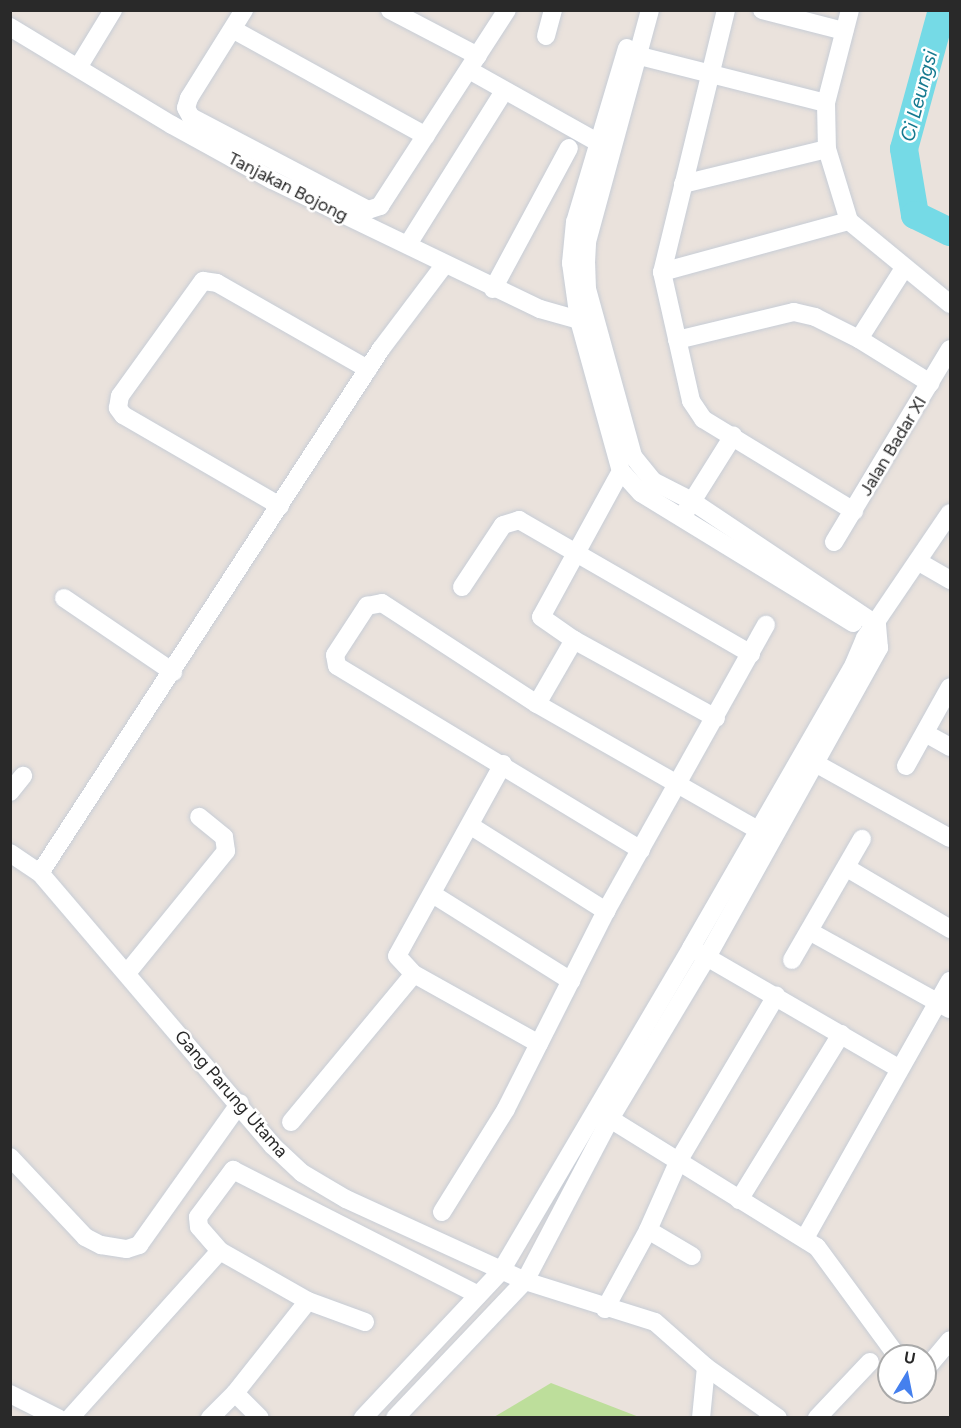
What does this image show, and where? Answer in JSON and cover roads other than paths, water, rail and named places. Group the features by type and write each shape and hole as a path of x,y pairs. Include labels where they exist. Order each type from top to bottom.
{"street":[{"path":"79,66 114,10"},
{"path":"244,10 234,30 189,98 186,108 191,117 368,210 380,206 507,10"},
{"path":"390,10 473,63 504,91 605,147"},
{"path":"546,36 553,10"},
{"path":"632,54 637,10"},
{"path":"650,10 632,54 605,147 587,242 586,317 621,471 641,493 855,624 871,631"},
{"path":"726,10 662,272 677,340 696,411 703,419 854,511"},
{"path":"762,10 844,31"},
{"path":"850,10 826,103 828,149 849,221 951,304"},
{"name":"Tanjakan Bojong","path":"10,27 79,66 172,125 272,180 493,289 561,317 586,317"},
{"path":"234,30 426,136"},
{"path":"632,54 826,103"},
{"path":"410,242 504,91"},
{"path":"493,289 569,148"},
{"path":"683,184 828,149"},
{"path":"662,272 849,221"},
{"path":"40,873 174,672 368,369 445,264"},
{"path":"859,339 904,268"},
{"path":"280,506 123,415 118,408 120,396 203,281 217,284 368,369"},
{"path":"677,340 794,312 815,317 859,339 930,383"},
{"path":"586,317 633,456 653,481 692,501 871,631 879,648 815,763 765,834"},
{"name":"Jalan Badar XI","path":"834,542 951,349"},
{"path":"682,518 733,436"},
{"path":"621,471 541,613 544,620 574,640 716,718"},
{"path":"395,1418 525,1281 699,952 765,834 871,631 951,513"},
{"path":"462,586 503,525 512,519 575,551 751,654"},
{"path":"919,562 951,580"},
{"path":"64,598 174,672"},
{"path":"641,850 503,764 341,669 335,662 335,655 367,606 377,601 537,704 681,783 765,834"},
{"path":"442,1212 506,1109 606,912 681,783 766,625"},
{"path":"537,704 574,640"},
{"path":"906,766 951,687"},
{"path":"925,733 951,747"},
{"path":"815,763 951,838"},
{"path":"503,764 434,895 397,956 414,974 539,1044"},
{"path":"10,792 23,776"},
{"path":"127,973 226,851 224,837 199,817"},
{"path":"471,826 606,912"},
{"path":"792,960 862,839"},
{"name":"Gang Parung Utama","path":"10,853 40,873 240,1103 272,1145 302,1173 345,1199 525,1281 605,1309 655,1322 706,1367 778,1418"},
{"path":"847,868 951,929"},
{"path":"434,895 571,981"},
{"path":"809,931 945,1006"},
{"path":"699,952 900,1069"},
{"path":"363,1418 501,1270 594,1109 699,952"},
{"path":"291,1122 414,974"},
{"path":"805,1238 900,1069 945,1006 951,981"},
{"path":"605,1309 648,1230 679,1160 776,996"},
{"path":"739,1200 841,1034"},
{"path":"10,1157 85,1237 101,1245 127,1249 139,1245 240,1103"},
{"path":"594,1109 679,1160 739,1200 805,1238 825,1256 888,1344"},
{"path":"365,1322 308,1301 220,1251 199,1227 198,1217 233,1170 478,1295"},
{"path":"648,1230 692,1256"},
{"path":"70,1418 220,1251"},
{"path":"210,1418 235,1393 308,1301"},
{"path":"937,1356 951,1340"},
{"path":"817,1418 870,1362"},
{"path":"701,1418 706,1367"},
{"path":"235,1393 260,1418"},
{"path":"10,1394 58,1418"}],"waterway":[{"name":"Ci Leungsi","path":"942,10 904,149 915,215 950,232"}]}
